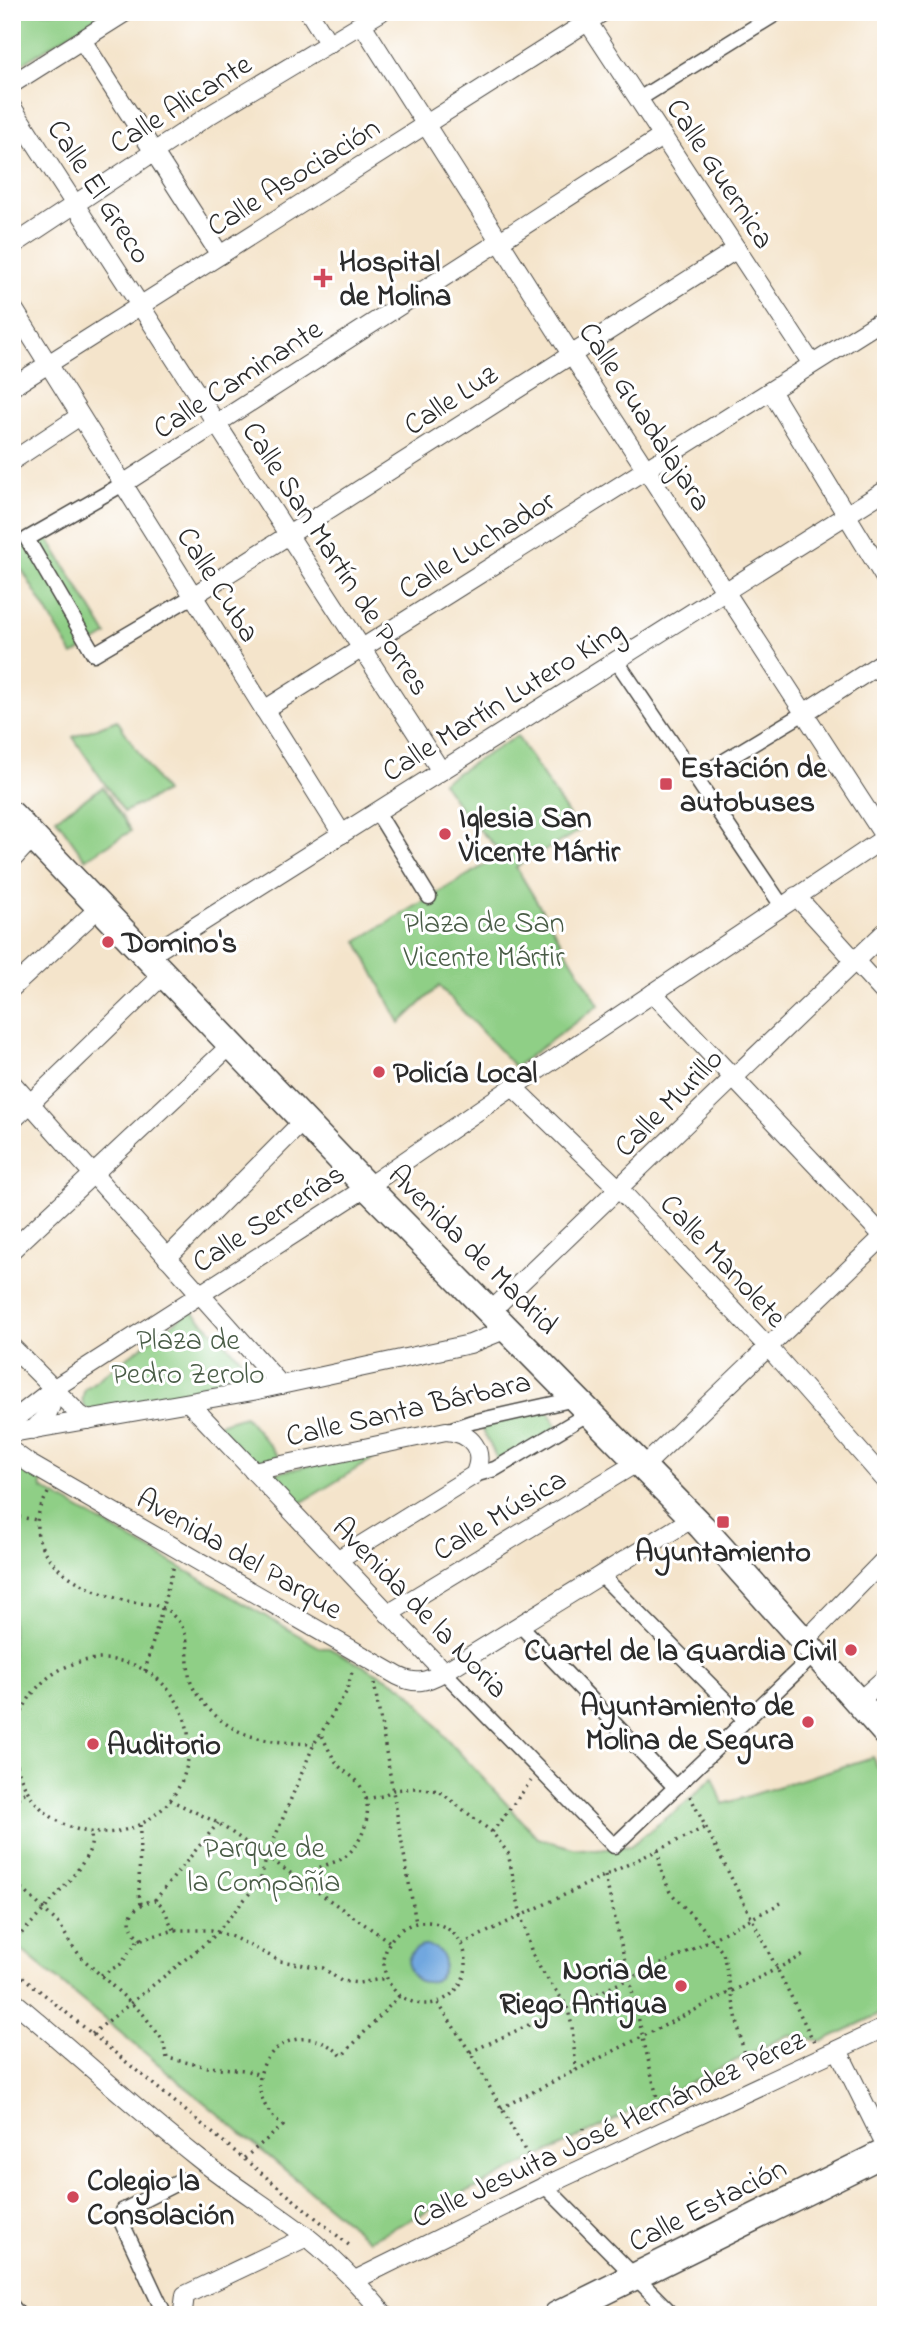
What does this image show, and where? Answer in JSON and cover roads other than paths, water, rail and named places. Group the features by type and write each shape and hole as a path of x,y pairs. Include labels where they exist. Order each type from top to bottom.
{"main road":[{"name":"Avenida de Madrid","path":"12,815 303,1121 693,1518 886,1732"},
{"name":"Calle Estación","path":"557,2315 884,2154"}],"street":[{"path":"12,84 126,12"},
{"path":"309,12 329,44"},
{"name":"Calle Alicante","path":"12,246 208,116 381,12"},
{"path":"639,99 779,12"},
{"name":"Calle Guernica","path":"591,15 639,99 812,364"},
{"name":"Calle Asociación","path":"12,387 428,124 591,15"},
{"name":"Calle Guadalajara","path":"362,24 428,124 571,354 885,838"},
{"path":"82,40 220,255"},
{"name":"Calle El Greco","path":"12,107 141,306"},
{"name":"Calle Caminante","path":"123,484 663,136"},
{"name":"Calle Luz","path":"193,596 737,248"},
{"name":"Calle Cuba","path":"12,306 342,834"},
{"name":"Calle San Martín de Porres","path":"141,306 441,771"},
{"name":"Calle Luchador","path":"264,710 812,364 884,322"},
{"path":"771,391 886,580"},
{"path":"12,461 80,416"},
{"path":"123,484 27,539 93,654 193,596"},
{"name":"Calle Martín Lutero King","path":"12,1122 156,965 342,834 886,490"},
{"path":"616,660 696,778 789,901 886,995"},
{"path":"696,778 886,660"},
{"path":"377,812 429,897"},
{"path":"12,860 33,837"},
{"name":"Calle Serrerías","path":"12,1421 53,1389 367,1187 885,838"},
{"path":"12,988 100,907"},
{"name":"Calle Murillo","path":"498,1321 619,1189 886,931"},
{"path":"653,993 731,1078 885,1236"},
{"path":"12,1250 231,1045"},
{"path":"12,1083 281,1385"},
{"name":"Calle Manolete","path":"513,1087 619,1189 769,1348 886,1481"},
{"path":"167,1258 303,1121"},
{"name":"Calle Música","path":"388,1614 640,1465 769,1348 885,1236"},
{"path":"12,1433 190,1404 470,1344 498,1321"},
{"path":"12,1347 88,1420"},
{"path":"33,1430 54,1402 53,1389"},
{"name":"Avenida de la Noria","path":"190,1404 443,1672 614,1846 677,1785"},
{"path":"337,1560 474,1475 495,1469 582,1406"},
{"name":"Calle Santa Bárbara","path":"253,1471 446,1431 472,1422 582,1406"},
{"path":"446,1431 458,1432 469,1438 475,1447 479,1466 474,1475"},
{"name":"Avenida del Parque","path":"12,1451 377,1664 408,1681 418,1683 428,1681 693,1518"},
{"path":"520,1625 677,1785 745,1720 886,1558"},
{"path":"601,1575 745,1720"},
{"path":"858,1702 886,1677"},
{"path":"12,2000 76,2052 162,2130 307,2237 355,2280 385,2315"},
{"name":"Calle Jesuita José Hernández Pérez","path":"355,2280 545,2186 886,2028"},
{"path":"833,2053 884,2154"},
{"path":"165,2315 120,2219 122,2211 183,2180"},
{"path":"545,2186 673,2315"},
{"path":"186,2315 183,2311 186,2295 307,2237"},
{"path":"12,2306 19,2315"}],"water":[{"path":"426,1946 439,1951 444,1964 439,1977 426,1982 413,1977 408,1964 413,1951"}],"place":[{"name":"Hospital de Molina","path":"323,278"},
{"name":"Estación de autobuses","path":"666,784"},
{"name":"Iglesia San Vicente Mártir","path":"445,834"},
{"name":"Domino's","path":"108,942"},
{"name":"Policía Local","path":"379,1072"},
{"name":"Ayuntamiento","path":"723,1522"},
{"name":"Cuartel de la Guardia Civil","path":"851,1650"},
{"name":"Ayuntamiento de Molina de Segura","path":"808,1722"},
{"name":"Auditorio","path":"93,1744"},
{"name":"Noria de Riego Antigua","path":"681,1986"},
{"name":"Colegio la Consolación","path":"73,2197"}],"park label":[{"name":"Plaza de San Vicente Mártir","path":"484,939"},
{"name":"Plaza de Pedro Zerolo","path":"188,1356"},
{"name":"Parque de la Compañía","path":"264,1864"}]}
